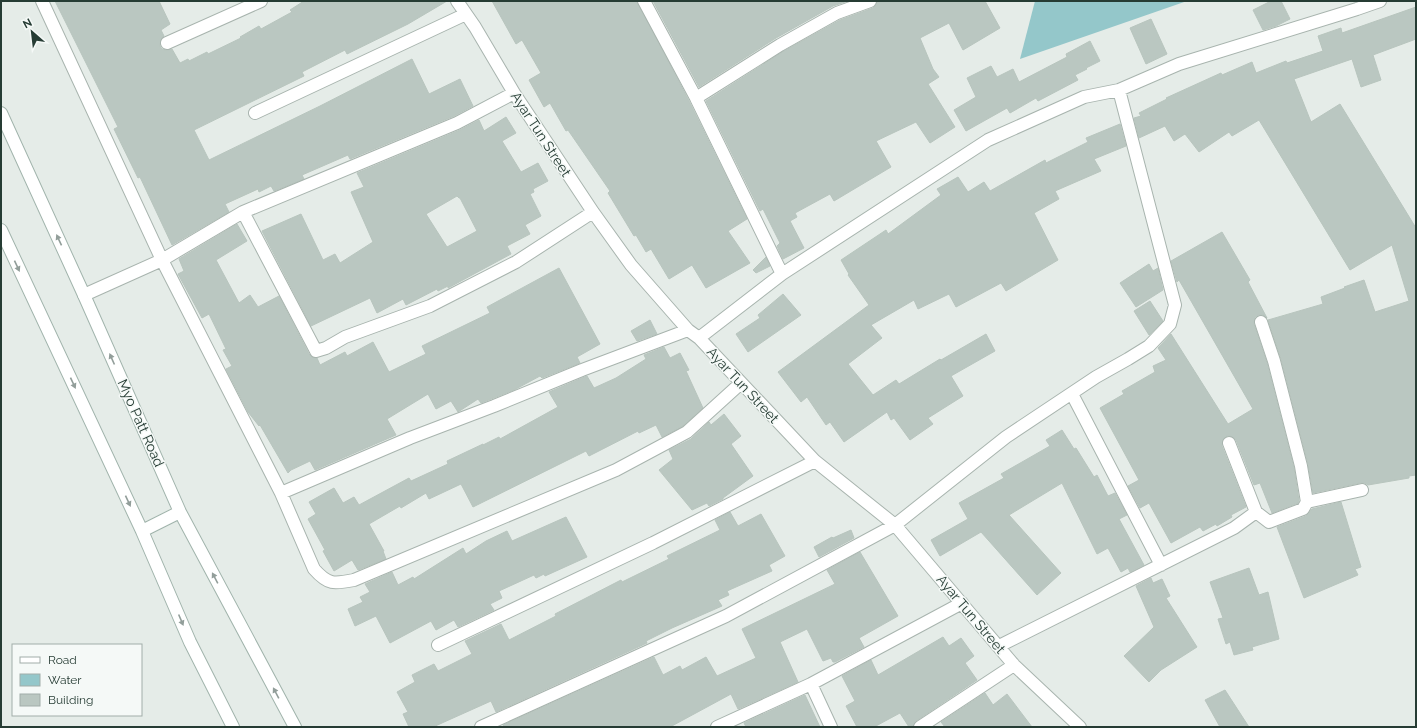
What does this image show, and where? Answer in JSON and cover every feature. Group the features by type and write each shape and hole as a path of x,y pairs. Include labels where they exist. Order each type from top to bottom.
{"street":[{"path":"42,1 162,260 281,493 314,569 322,577 336,584 354,580 616,470 687,432 741,383"},
{"path":"167,43 261,1"},
{"name":"Ayar Tun Street","path":"457,1 514,93 593,212 631,265 688,330 699,338 815,462 895,525 1014,665 1080,727"},
{"path":"644,1 696,98 782,274"},
{"path":"696,98 780,45 836,13 870,1"},
{"path":"699,338 782,274 988,140 1084,97 1119,90 1179,64 1380,1"},
{"path":"255,113 466,14"},
{"path":"481,727 726,616 895,525 1006,437 1096,377 1149,346 1170,324 1175,305 1119,90"},
{"path":"84,295 162,260 243,212 457,123 514,93"},
{"name":"Myo Patt Road","path":"1,113 84,295 180,512 295,727"},
{"path":"243,212 316,350 326,348 345,337 430,306 516,262 593,212"},
{"path":"1,230 142,531 190,642 234,727"},
{"path":"1229,443 1256,512 1268,522 1303,509 1307,502 1302,466 1274,360 1261,322"},
{"path":"281,493 410,438 688,330"},
{"path":"1072,394 1161,565"},
{"path":"438,644 653,543 815,462"},
{"path":"1307,502 1362,490"},
{"path":"142,531 180,512"},
{"path":"999,646 1234,528 1256,512"},
{"path":"717,727 811,684 962,603"},
{"path":"920,727 1014,665"},
{"path":"811,684 831,727"}],"water":[{"path":"1035,1 1187,1 1020,59"}],"building":[{"path":"55,1 159,1 170,24 161,30 164,36 161,39 160,46 162,49 166,50 172,49 180,63 188,59 189,61 207,52 208,54 241,38 240,37 259,26 261,29 292,12 290,10 304,1 447,1 408,24 347,54 345,50 302,72 304,76 194,130 209,160 412,59 429,94 460,79 473,106 454,116 350,159 348,155 302,175 304,179 274,191 271,186 259,192 258,189 225,204 229,212 172,245 140,177 138,178 114,129 118,127"},
{"path":"492,1 637,1 689,101 747,219 728,231 750,263 706,288 692,265 669,279 651,249 646,252 636,235 634,236 608,193 610,191 568,130 566,131 550,103 544,107 529,80 541,73 522,40 516,44"},
{"path":"653,1 848,1 833,6 776,38 699,87"},
{"path":"877,1 985,1 1000,28 963,50 949,23 920,38 933,69 939,77 928,84 955,127 930,143 916,122 876,141 891,167 834,201 830,194 795,213 797,217 790,221 804,248 783,259 777,246 780,243 763,209 760,211 706,101 784,51 840,20 873,8"},
{"path":"1271,1 1281,1 1290,19 1276,26 1263,30 1253,10"},
{"path":"1416,7 1416,39 1373,55 1381,80 1361,87 1352,59 1294,79 1311,122 1340,104 1416,228 1416,475 1409,476 1409,478 1368,485 1365,483 1360,483 1313,493 1308,464 1281,359 1268,320 1323,304 1321,297 1364,280 1375,312 1409,301 1392,245 1350,270 1259,120 1232,136 1229,132 1199,152 1185,134 1174,141 1165,126 1139,138 1134,118 1141,116 1139,113 1167,99 1166,98 1221,73 1222,75 1252,62 1256,73 1286,61 1287,63 1323,51 1318,36 1341,28 1342,33"},
{"path":"1151,19 1167,54 1146,64 1130,28"},
{"path":"1090,41 1100,61 1075,75 1078,80 1038,101 1036,98 1010,113 1007,108 966,131 954,110 976,97 967,78 991,66 997,77 1013,69 1019,82 1067,57 1066,54"},
{"path":"506,117 516,133 502,141 521,172 538,163 548,181 533,189 534,192 530,194 541,216 525,225 530,234 507,246 511,254 448,288 448,286 438,291 437,289 406,305 403,299 377,313 370,298 311,326 262,231 301,214 323,260 335,254 340,263 373,242 351,192 364,187 357,173 460,130 479,120 484,131","holes":["457,196 477,231 447,247 426,214"]},
{"path":"1120,124 1126,146 1094,159 1101,171 1055,191 1059,199 1034,213 1058,260 1006,291 1001,283 956,307 949,294 918,309 914,300 871,325 882,338 848,364 873,395 896,380 899,384 940,359 941,360 986,334 995,351 951,376 963,396 928,418 933,424 910,440 894,418 891,420 887,412 844,442 830,422 826,425 807,397 801,402 778,372 869,305 848,275 849,274 841,260 886,230 888,234 941,195 937,189 958,177 968,192 984,182 990,191 1045,160 1046,163 1088,142 1086,138"},
{"path":"237,224 247,241 216,260 239,303 250,295 258,307 279,296 309,354 312,357 317,358 320,365 345,352 347,356 373,342 389,372 426,354 422,346 490,313 487,307 559,268 600,344 577,357 580,363 542,378 540,376 514,390 481,403 478,399 458,412 451,401 436,409 428,394 387,419 396,435 315,470 310,461 288,473 260,425 259,426 248,412 226,369 232,366 223,350 226,349 209,314 202,318 178,274 184,271 179,259"},
{"path":"1222,232 1250,280 1248,282 1267,318 1263,315 1258,315 1255,317 1254,324 1267,363 1294,468 1299,501 1298,503 1272,513 1260,483 1254,485 1236,440 1230,436 1227,436 1223,439 1222,446 1246,507 1231,515 1232,517 1217,526 1216,524 1203,531 1200,527 1171,543 1149,503 1140,508 1128,486 1139,480 1100,408 1124,394 1122,391 1155,372 1153,366 1166,360 1158,348 1171,334 1228,424 1253,409 1179,280 1177,282 1171,261"},
{"path":"766,257 770,266 756,273 753,270"},
{"path":"1149,264 1153,271 1158,268 1163,290 1136,307 1120,283"},
{"path":"783,294 801,315 748,352 736,334 760,318 758,315"},
{"path":"1150,301 1163,321 1149,335 1134,311"},
{"path":"650,320 657,334 637,341 631,331"},
{"path":"664,347 670,358 680,353 689,370 686,371 703,408 683,426 662,437 656,425 639,433 638,431 589,456 586,451 473,507 461,484 429,499 426,493 401,508 400,506 369,524 384,551 386,559 358,570 352,560 334,571 323,551 325,550 308,519 316,514 309,502 334,488 343,503 354,497 359,505 409,478 411,481 448,464 447,461 483,444 499,437 500,439 558,407 549,392 587,376 594,388 616,378 646,359 644,355"},
{"path":"724,414 741,436 731,444 753,476 723,499 709,506 707,503 692,510 659,470 673,459 669,450 691,439 709,422 711,425"},
{"path":"1062,430 1074,449 1076,448 1094,477 1097,475 1108,496 1115,493 1127,515 1119,519 1144,565 1130,572 1128,568 1121,572 1108,548 1097,554 1062,483 1009,515 1061,573 1037,595 981,532 940,556 931,540 968,519 959,503 1004,478 1001,474 1050,446 1046,440"},
{"path":"1341,502 1361,567 1355,569 1358,575 1304,598 1277,527 1306,516 1312,509"},
{"path":"730,512 738,526 761,514 785,556 769,565 772,571 727,591 729,595 718,600 722,606 672,628 646,641 647,643 496,712 491,701 433,727 409,727 403,714 408,712 397,692 415,682 412,675 434,664 438,671 472,654 465,641 501,624 509,640 621,580 622,582 669,559 667,556 720,530 715,520"},
{"path":"566,517 587,557 545,576 544,574 536,578 534,575 499,591 502,598 490,604 494,610 458,627 454,620 436,630 431,621 390,643 376,616 355,626 348,609 363,602 360,597 370,592 365,584 392,572 398,585 413,577 414,579 463,548 466,554 486,541 507,531 512,541"},
{"path":"851,530 854,538 819,557 814,547 832,537 833,538"},
{"path":"860,552 898,616 859,638 864,647 835,662 833,662 831,658 823,661 807,629 780,642 798,682 738,709 731,694 670,727 504,727 503,725 654,657 663,675 680,666 682,670 706,657 717,676 756,658 742,629 835,584 827,570"},
{"path":"1249,568 1259,595 1268,592 1279,639 1252,647 1253,650 1234,655 1230,642 1226,644 1218,619 1223,618 1210,582"},
{"path":"1151,578 1153,583 1162,579 1170,596 1166,598 1197,647 1161,670 1149,682 1124,656 1154,627 1136,586"},
{"path":"943,637 949,646 961,638 974,656 965,663 977,680 916,721 913,727 909,727 900,713 874,727 857,727 846,706 855,701 842,676 871,660 878,675"},
{"path":"1225,690 1249,727 1220,727 1205,700"},
{"path":"985,693 993,705 1007,694 1032,727 945,727 941,722"},
{"path":"805,695 820,727 746,727 744,723"}]}
